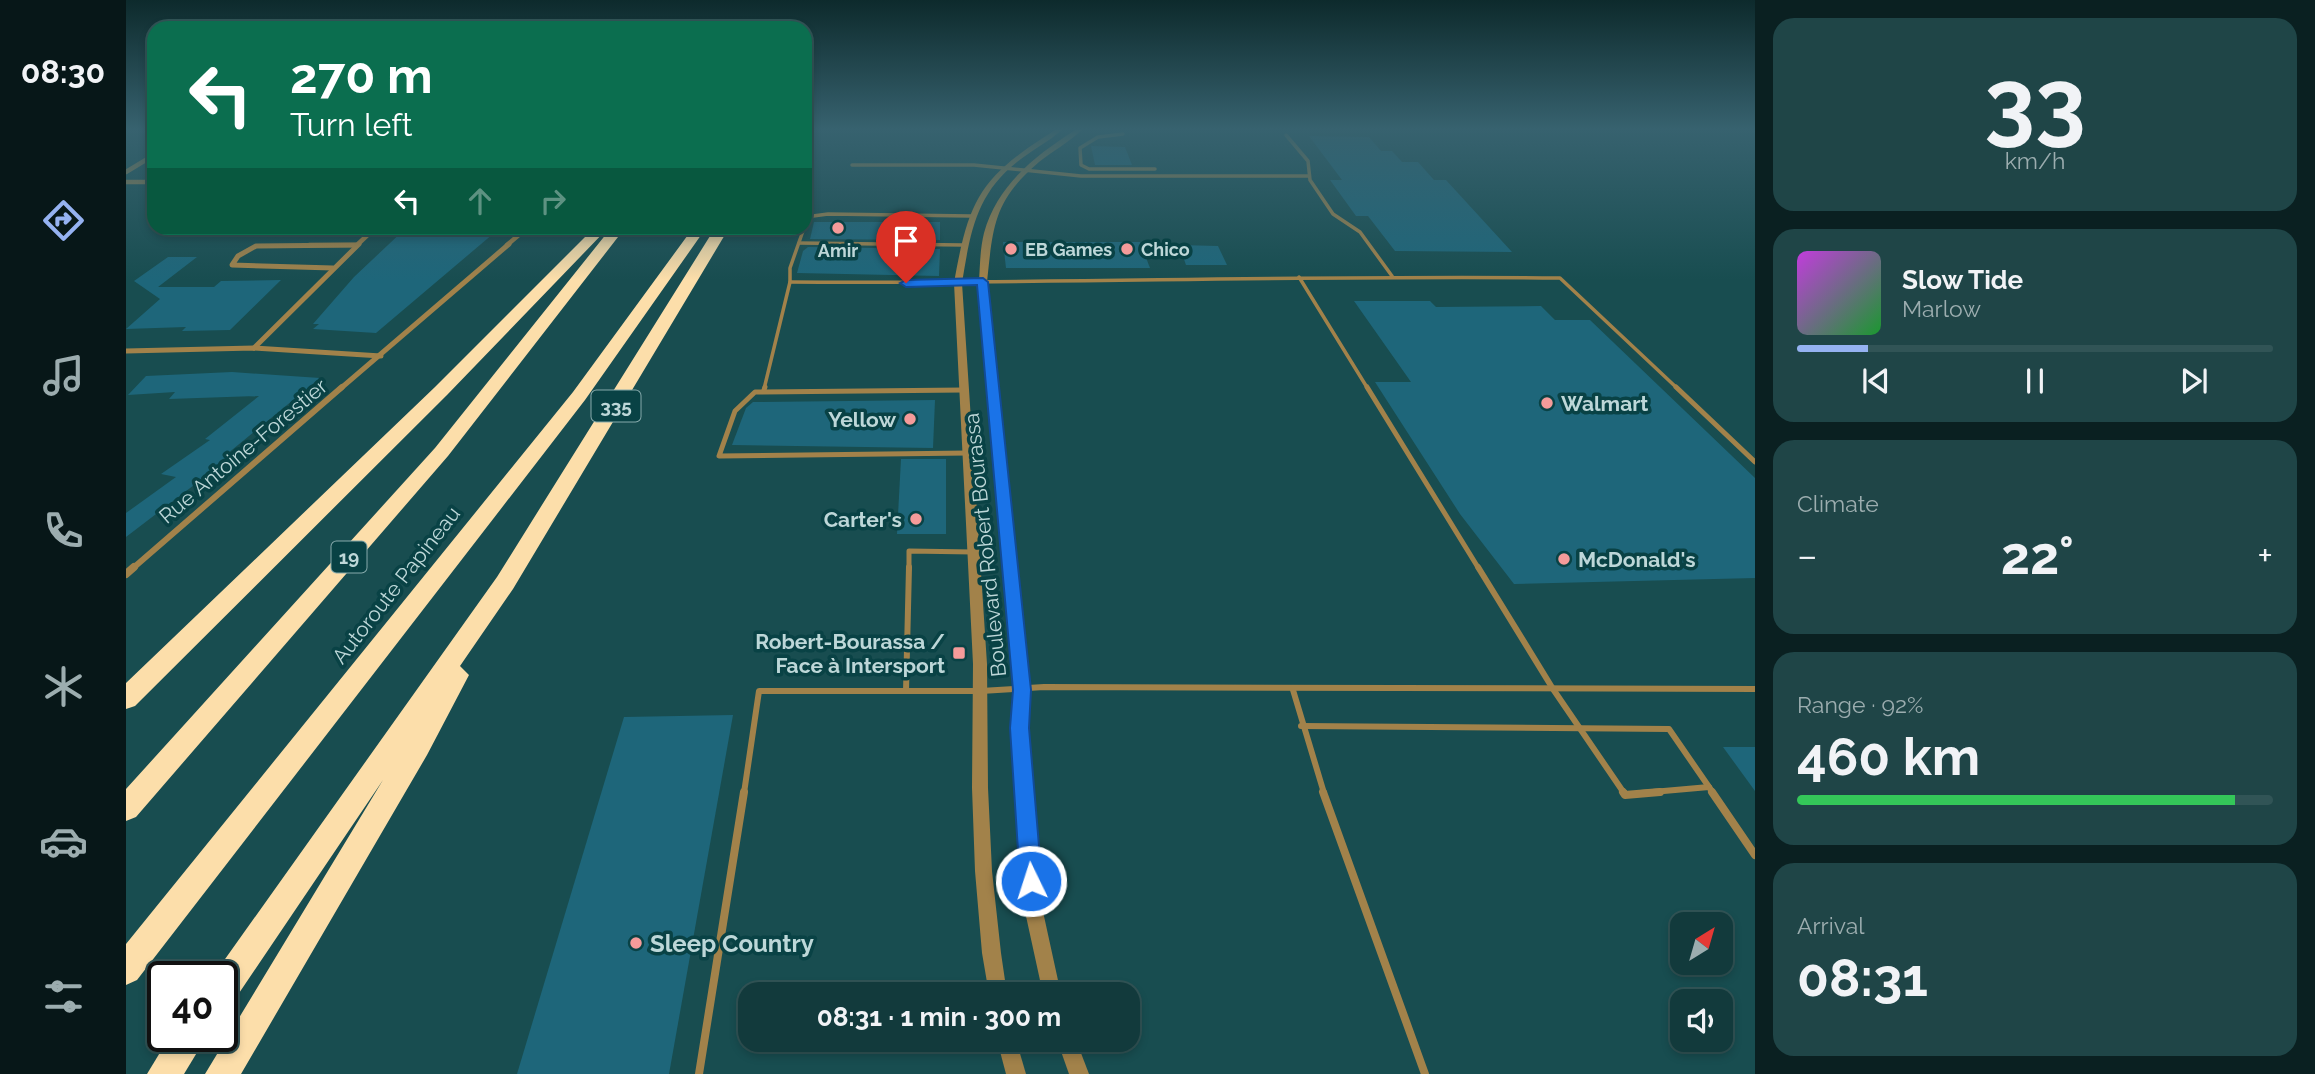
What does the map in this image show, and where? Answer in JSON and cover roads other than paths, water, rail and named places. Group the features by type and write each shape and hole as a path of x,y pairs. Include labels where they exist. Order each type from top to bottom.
{"highway":[{"path":"126,699 460,372 594,235"},
{"name":"19","path":"126,808 441,450 556,310 613,235"},
{"name":"Autoroute Papineau","path":"126,969 579,396 694,235"},
{"name":"335","path":"238,968 505,583 718,235"},
{"path":"222,1074 418,747 505,583"},
{"path":"126,694 167,659"},
{"path":"164,1074 179,1052"}],"street":[{"name":"Boulevard Robert Bourassa","path":"994,180 979,198 971,215 963,245 958,283 981,691 978,726 984,892 996,982"},
{"name":"Boulevard Robert Bourassa","path":"1017,180 1004,193 990,226 983,282 1022,690 1019,728 1033,907 1049,982"},
{"path":"126,182 147,182"},
{"path":"254,348 367,235"},
{"name":"Rue Antoine-Forestier","path":"126,574 382,356 519,235"},
{"path":"333,268 232,265 238,256 256,246 356,245"},
{"name":"Rue Antoine-Forestier","path":"126,351 254,348 382,356"},
{"path":"1010,1052 1016,1074"},
{"path":"1071,1052 1079,1074"}],"lane":[{"path":"1312,180 1334,214 1360,232 1392,276"},
{"path":"812,217 971,215"},
{"path":"764,390 790,282 789,271 801,235"},
{"path":"799,243 963,245"},
{"path":"790,282 958,283 1392,276 1560,278 1755,461"},
{"path":"1299,277 1553,689 1625,795 1709,787"},
{"path":"963,390 764,390 747,396 734,409 719,456 968,453"},
{"path":"906,691 909,551 974,552"},
{"path":"699,1074 729,898 759,691 1755,689"},
{"path":"1293,690 1301,726 1424,1074"},
{"path":"1301,726 1669,729 1755,855"}],"place":[{"name":"Amir","path":"838,228"},
{"name":"EB Games","path":"1011,249"},
{"name":"Chico","path":"1127,249"},
{"name":"Walmart","path":"1547,403"},
{"name":"Yellow","path":"910,419"},
{"name":"Carter's","path":"916,519"},
{"name":"McDonald's","path":"1564,559"},
{"name":"Robert-Bourassa / Face à Intersport","path":"959,653"},
{"name":"Sleep Country","path":"636,943"}]}
